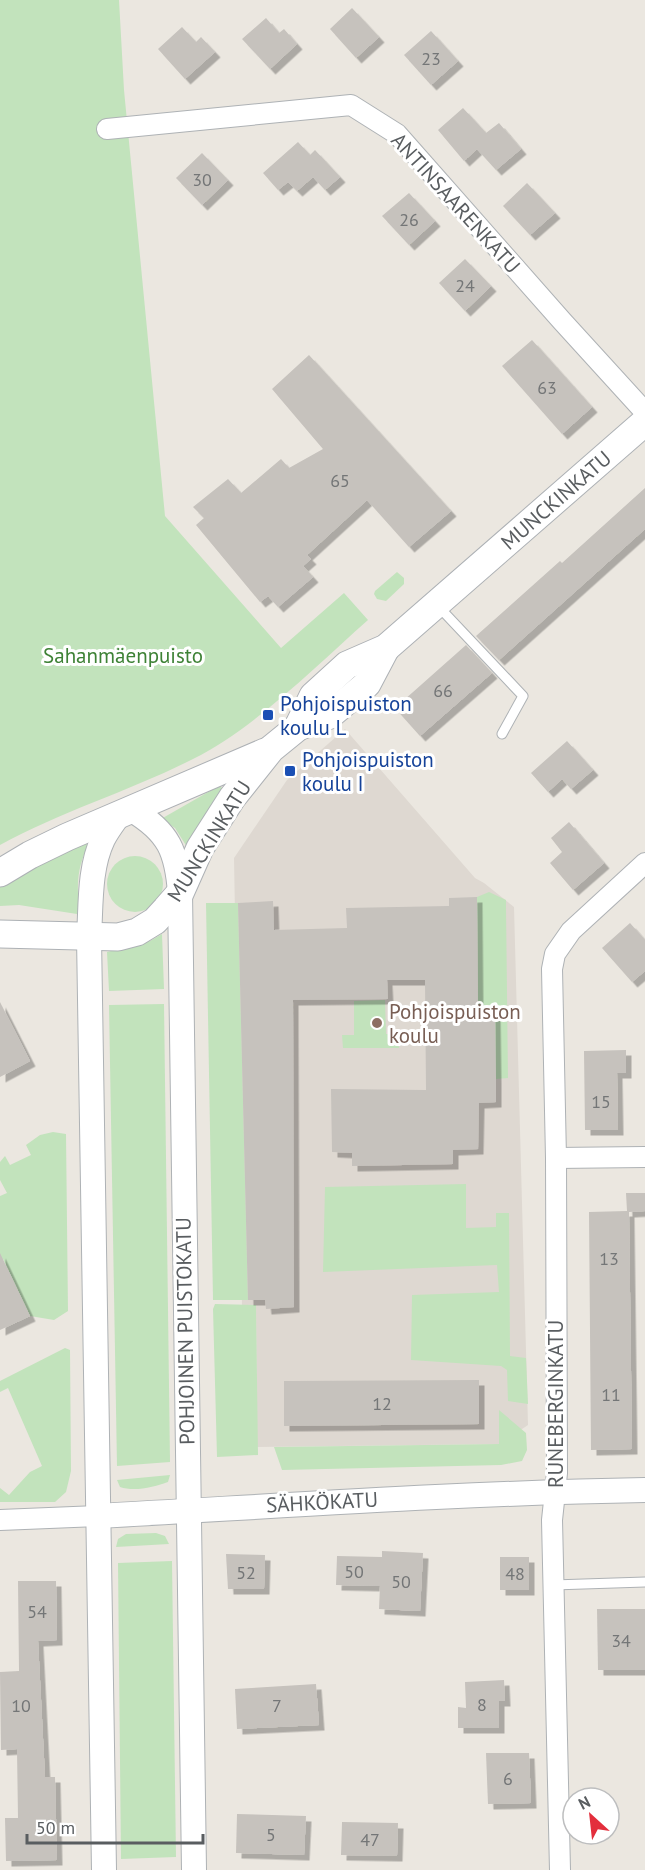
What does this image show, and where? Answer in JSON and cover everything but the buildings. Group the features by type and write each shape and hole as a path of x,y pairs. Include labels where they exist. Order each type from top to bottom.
{"main road":[{"name":"MUNCKINKATU","path":"0,934 118,937 137,932 154,921 180,893 200,848 232,798 271,749 298,726 313,696 347,665 386,648 645,422"},
{"name":"MUNCKINKATU","path":"0,873 30,855 271,749"}],"street":[{"name":"ANTINSAARENKATU","path":"107,129 351,105 398,134 645,412"},
{"name":"POHJOINEN PUISTOKATU","path":"125,813 145,818 173,850 178,868 180,893 194,1870"},
{"path":"104,1870 89,936 97,854 103,839 125,813"},
{"name":"RUNEBERGINKATU","path":"560,1870 552,1520 556,1491 556,1158 552,969 555,954 563,941 593,909 645,864"},
{"path":"556,1158 645,1157"},
{"name":"SÄHKÖKATU","path":"0,1520 556,1491 645,1490"}],"lane":[{"path":"437,604 523,696 502,734"},
{"path":"553,1585 645,1582"}],"shaded area":[{"name":"Pohjoispuiston koulu","path":"345,729 475,878 514,907 528,1425 500,1444 257,1447 256,1305 242,1305 234,858 287,780"}],"green space":[{"name":"Sahanmäenpuisto","path":"0,0 119,0 124,90 165,516 281,648 344,593 368,620 262,714 216,746 145,781 47,822 0,845"},
{"path":"397,572 404,578 404,584 386,601 377,599 375,591"},
{"path":"217,787 223,789 187,847 175,828 161,819"},
{"path":"91,841 80,866 78,892 80,911 77,914 19,905 0,906 0,886 42,861"},
{"path":"135,856 146,858 155,864 161,873 163,884 161,895 155,904 146,910 135,912 124,910 115,904 109,895 107,884 109,873 115,864 124,858"},
{"path":"489,892 506,900 508,1078 496,1079 478,1009 477,897"},
{"path":"206,903 238,903 248,1300 213,1300"},
{"path":"162,934 164,989 109,991 107,952 150,941"},
{"path":"385,1000 386,1034 397,1034 399,1048 343,1048 342,1035 354,1035 354,1001"},
{"path":"164,1004 170,1462 117,1466 109,1005"},
{"path":"53,1132 66,1134 68,1311 54,1320 30,1316 3,1259 0,1260 0,1196 7,1193 0,1180 0,1162 5,1156 10,1165 31,1155 26,1145 40,1135"},
{"path":"466,1184 466,1228 496,1227 496,1213 509,1213 510,1356 526,1358 528,1404 508,1401 507,1370 501,1366 411,1360 412,1295 499,1292 497,1265 323,1272 325,1187"},
{"path":"215,1304 256,1305 258,1455 217,1457 213,1309"},
{"path":"65,1348 70,1350 71,1471 66,1492 55,1502 0,1502 0,1488 9,1495 30,1472 42,1466 8,1388 0,1392 0,1381"},
{"path":"499,1410 526,1433 527,1450 522,1461 501,1465 282,1470 274,1447 499,1444"},
{"path":"170,1475 168,1482 138,1489 120,1487 117,1480"},
{"path":"156,1533 165,1536 169,1544 116,1547 118,1539 126,1534"},
{"path":"172,1561 176,1857 121,1859 118,1563"}],"place":[{"name":"Pohjoispuiston koulu L","path":"268,715"},
{"name":"Pohjoispuiston koulu I","path":"290,771"},
{"name":"Pohjoispuiston koulu","path":"377,1023"}]}
